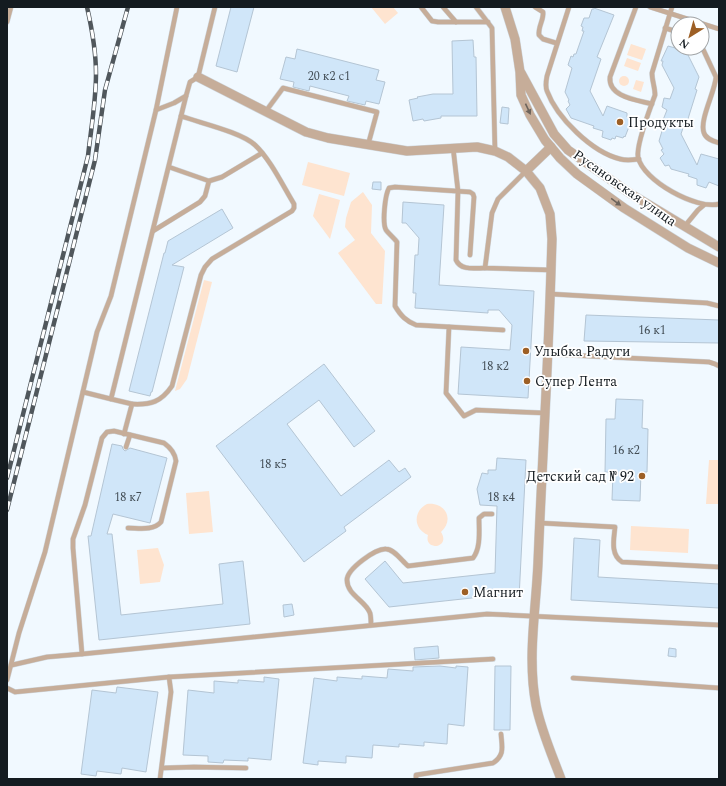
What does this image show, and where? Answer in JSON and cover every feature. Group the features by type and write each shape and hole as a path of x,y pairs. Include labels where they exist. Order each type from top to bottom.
{"street":[{"name":"Русановская улица","path":"505,7 515,39 520,72 521,95 530,115 545,140 560,158 577,174 624,208 688,248 719,263"},
{"name":"Русановская улица","path":"520,72 554,134 568,150 684,226 719,247"},
{"path":"198,77 306,132 328,138 407,151 453,147 477,147 495,151 508,157 526,171 540,188 550,214 552,239 551,294 532,675 536,705 545,735 562,779"},
{"path":"526,171 551,147"}],"lane":[{"path":"7,22 11,7"},
{"path":"7,680 19,633 45,552 98,332 111,296 156,110 177,7"},
{"path":"111,399 186,96 190,82 198,77 215,7"},
{"path":"421,7 432,21 488,22"},
{"path":"443,7 456,22"},
{"path":"476,7 492,28 495,151"},
{"path":"535,7 544,14 539,29 539,35 543,39 556,43"},
{"path":"569,7 546,76 547,91 558,112 583,138 602,152 621,159 630,160 638,158"},
{"path":"636,7 610,78 610,85 618,94 652,104"},
{"path":"650,7 719,29"},
{"path":"672,7 652,73 655,95 638,148 638,158 653,178 686,199 704,205 712,206 719,204"},
{"path":"665,28 670,30"},
{"path":"706,56 716,77 702,125 704,134 710,140 719,143"},
{"path":"266,111 283,88 377,112 368,144"},
{"path":"156,110 174,103 186,96"},
{"path":"83,392 132,404 147,405 165,396 172,386 201,276 205,267 212,259 292,212 294,208 294,204 262,152 254,144 244,137 181,116"},
{"path":"551,147 560,140"},
{"path":"453,147 458,191 456,260 458,265 463,268 551,270"},
{"path":"168,167 209,180 222,177 262,152"},
{"path":"485,268 492,213 498,199 526,171"},
{"path":"153,231 200,202 206,196 209,180"},
{"path":"470,255 473,194 470,192 458,191 395,187 389,188 386,193 384,224 386,230 397,242 395,306 400,315 407,322 416,325 503,330"},
{"path":"684,226 704,205"},
{"path":"551,294 707,303 719,306"},
{"path":"450,327 446,393 464,416 476,410 545,413"},
{"path":"548,354 709,362 719,366"},
{"path":"124,434 132,404"},
{"path":"82,654 73,538 85,505 102,438 107,432 114,431 164,444 169,446 175,455 176,461 161,522 152,528 128,528"},
{"path":"126,447 130,435"},
{"path":"371,625 370,612 350,589 347,580 349,573 353,569 378,550 387,549 392,551 408,566 473,558 478,548 479,518 484,514 492,514"},
{"path":"540,522 615,527 614,553 617,559 622,562 719,566"},
{"path":"12,665 47,658 82,654 487,614 719,625"},
{"path":"7,688 15,692 169,677 493,659"},
{"path":"160,779 171,692 169,677"},
{"path":"573,678 719,688"},
{"path":"416,779 416,775 493,763 502,753 501,734"},
{"path":"162,768 246,768"}],"shaded area":[{"path":"371,7 393,7 398,13 385,24"},
{"path":"631,44 646,49 642,60 627,55"},
{"path":"627,58 641,63 638,71 624,66"},
{"path":"622,76 626,76 628,77 628,85 622,86 619,83 619,79"},
{"path":"636,80 644,82 641,92 633,89"},
{"path":"308,162 350,173 344,196 302,185"},
{"path":"363,192 372,205 371,233 385,251 382,304 376,304 338,253 355,240 345,227 346,218 351,202"},
{"path":"319,194 340,200 330,239 313,216"},
{"path":"204,280 212,282 187,379 180,389 175,391"},
{"path":"709,460 719,460 719,504 706,504"},
{"path":"209,491 213,532 189,534 186,493"},
{"path":"427,504 439,506 446,512 447,522 441,532 443,540 441,544 437,546 429,543 428,535 420,529 417,524 417,515 419,511"},
{"path":"631,526 689,529 688,553 630,550"},
{"path":"158,548 164,565 160,582 140,584 137,550"}],"building":[{"path":"231,7 254,7 237,72 216,66"},
{"path":"594,8 614,15 597,57 601,59 590,91 603,116 607,106 627,113 627,117 632,119 625,137 624,136 623,138 616,136 615,139 612,138 611,140 602,137 603,131 593,128 594,126 571,118 566,109 570,105 565,92 572,68 568,65 571,56 573,57 574,54 576,54 584,31 582,31 583,27 581,26 584,18 589,18 592,9"},
{"path":"473,40 474,57 476,57 477,116 441,116 441,118 413,121 409,100 433,94 453,94 452,41"},
{"path":"668,46 670,47 670,56 688,56 699,77 695,89 697,90 687,122 685,122 681,134 697,165 701,154 719,159 719,186 709,182 706,188 697,185 697,179 688,176 689,174 671,169 669,165 665,166 660,158 664,154 661,150 663,149 659,141 665,121 663,120 667,110 662,107 664,98 670,99 674,88 662,65 663,61 661,61"},
{"path":"297,49 379,70 376,80 385,82 379,104 366,101 365,105 347,101 349,96 310,86 309,91 293,87 294,82 280,79 286,57 295,59"},
{"path":"502,107 509,108 508,124 500,123"},
{"path":"373,182 381,182 381,190 372,189"},
{"path":"403,202 444,205 439,285 534,291 528,398 458,394 461,347 510,350 512,325 499,310 488,310 488,313 415,308 416,293 413,293 415,255 418,255 419,238 406,223 402,223"},
{"path":"222,209 233,228 172,265 184,267 150,396 129,391 168,241"},
{"path":"586,315 719,320 719,343 584,341"},
{"path":"324,364 375,431 354,447 319,400 287,424 341,496 389,460 399,472 405,468 411,477 344,527 346,531 304,562 216,446"},
{"path":"616,399 643,400 642,428 648,429 647,472 641,472 640,501 612,500 613,472 605,472 606,419 615,419"},
{"path":"112,444 122,446 125,451 130,448 167,458 150,523 113,514 107,534 112,534 121,615 223,604 219,564 243,561 250,624 99,640 88,536 91,536"},
{"path":"497,458 526,460 519,598 490,596 389,607 365,579 385,561 403,583 495,573 497,506 480,505 477,489 482,473 488,474 488,470 496,470"},
{"path":"574,538 600,540 598,577 719,584 719,608 571,600"},
{"path":"292,604 294,615 284,617 283,605"},
{"path":"438,646 439,658 415,660 414,648"},
{"path":"669,648 676,649 676,657 668,656"},
{"path":"440,666 456,668 456,666 468,667 464,726 448,724 447,744 424,742 424,746 399,744 399,747 373,745 372,758 346,756 346,763 318,761 318,765 303,763 314,678 337,681 337,677 362,679 362,676 387,678 388,669 413,671 413,667"},
{"path":"495,666 511,666 510,730 494,730"},
{"path":"264,677 279,679 271,760 248,758 248,761 224,760 223,763 208,762 208,756 183,755 188,690 214,693 214,681 238,683 238,680 264,682"},
{"path":"117,687 158,692 146,772 122,768 121,774 97,771 96,776 81,774 92,690 116,693"}],"railway":[{"path":"7,478 88,156 96,74 91,24 87,7"},
{"path":"7,510 95,160 105,90 128,7"}],"place":[{"name":"Продукты","path":"620,122"},
{"name":"Улыбка Радуги","path":"526,351"},
{"name":"Супер Лента","path":"527,381"},
{"name":"Детский сад № 92","path":"642,476"},
{"name":"Магнит","path":"465,592"}]}
